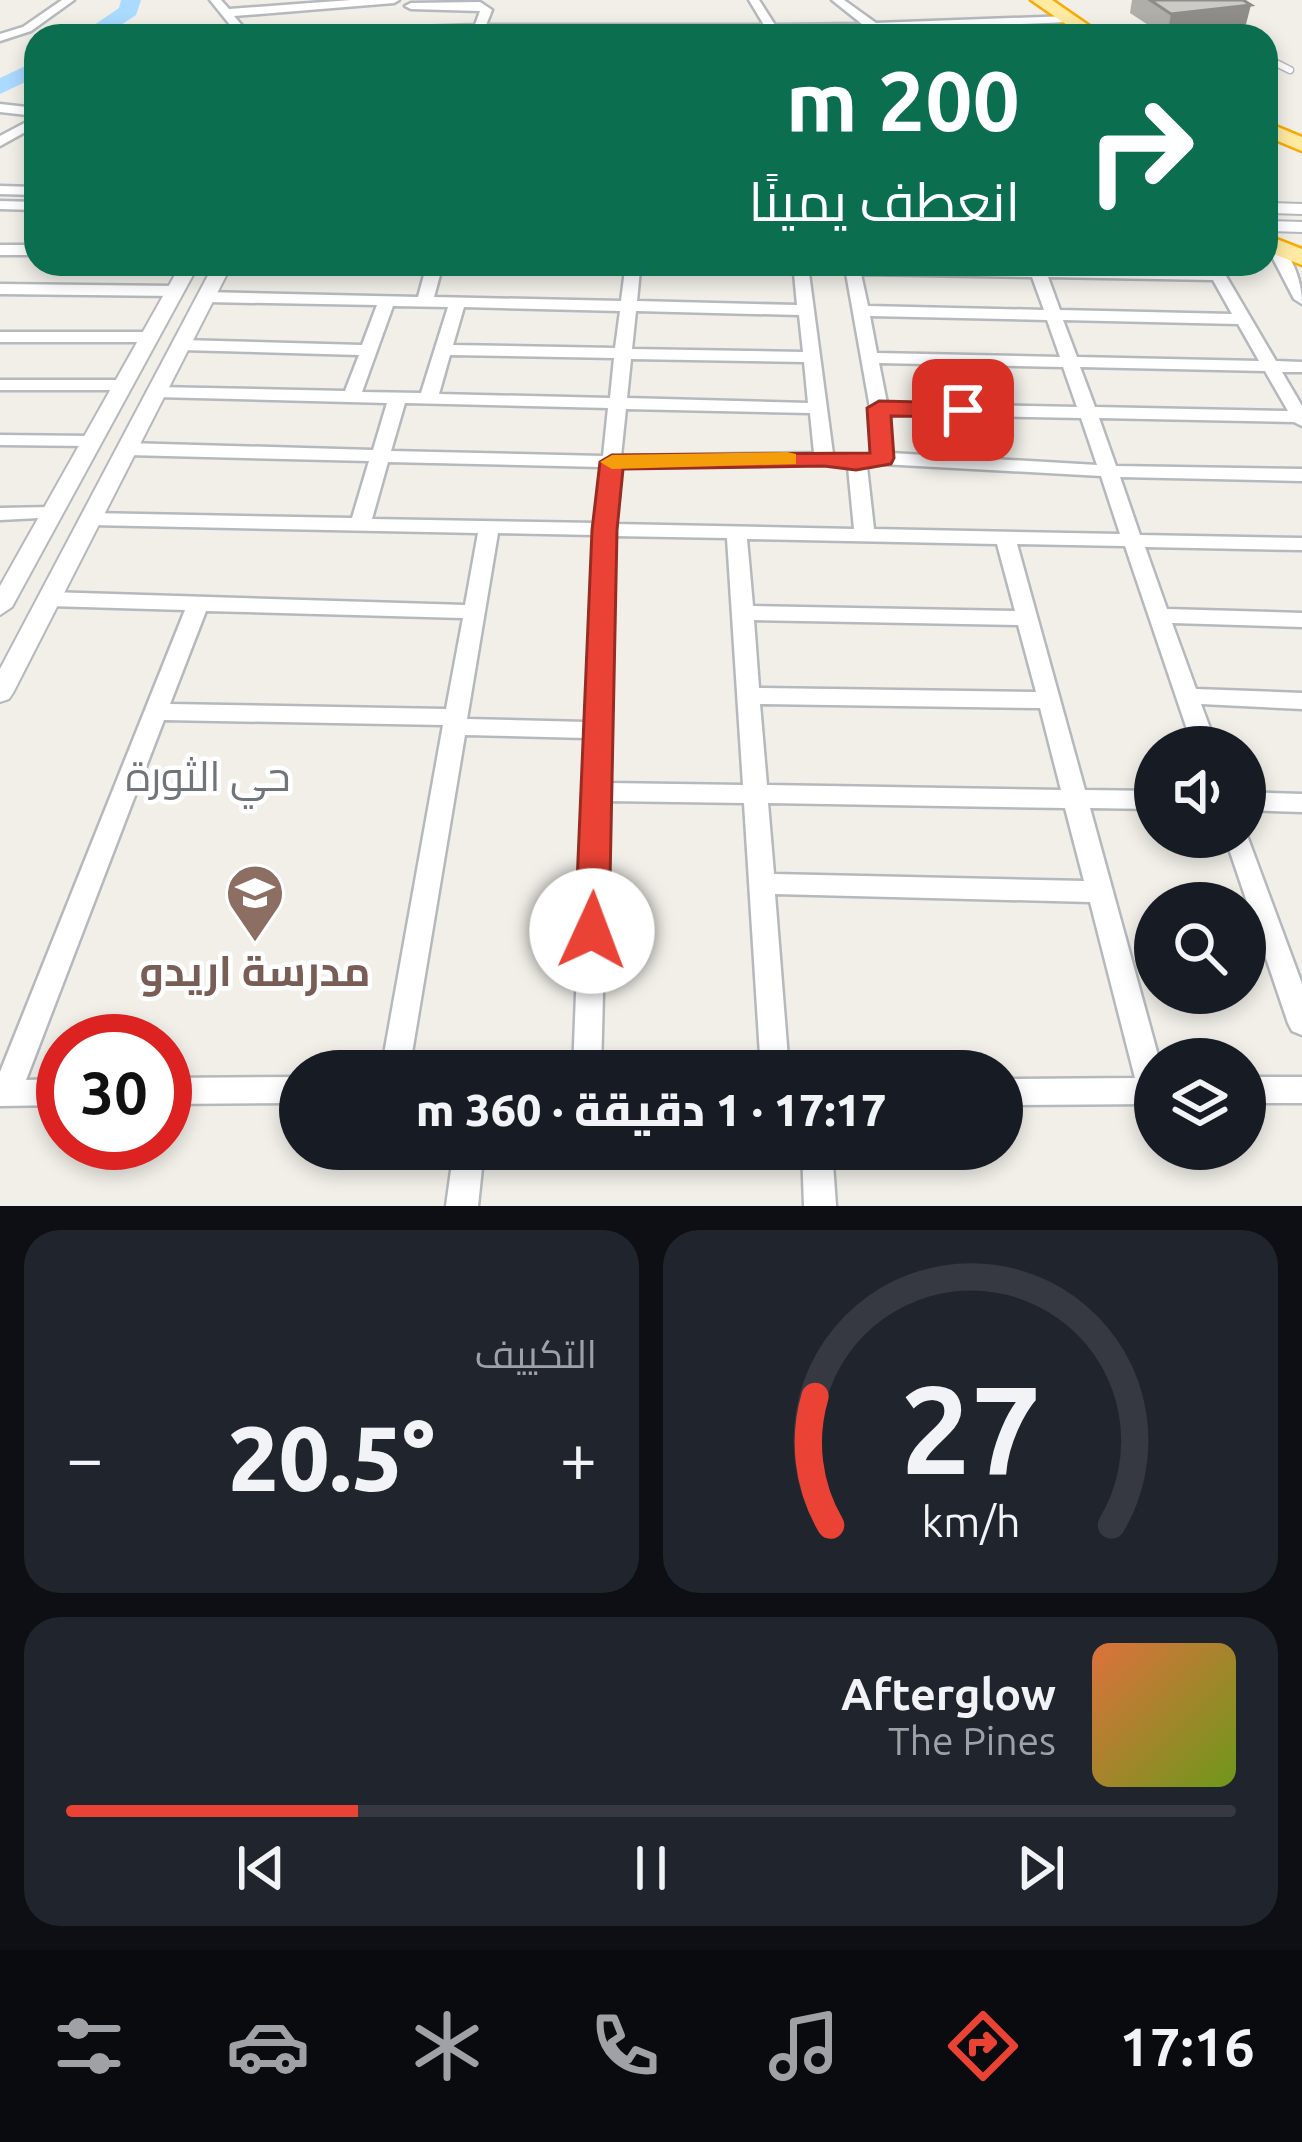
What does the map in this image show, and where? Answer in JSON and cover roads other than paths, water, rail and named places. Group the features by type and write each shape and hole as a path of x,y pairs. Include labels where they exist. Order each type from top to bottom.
{"highway":[{"path":"1040,0 1083,21"}],"street":[{"path":"34,24 69,0"},
{"path":"215,0 235,24"},
{"path":"226,13 394,0"},
{"path":"837,0 870,24"},
{"path":"409,3 480,5 487,10 481,24"},
{"path":"512,24 576,20 604,24"},
{"path":"957,24 1083,21"},
{"path":"1278,254 1302,298"},
{"path":"0,607 183,276"},
{"path":"0,693 217,276"},
{"path":"425,302 432,276"},
{"path":"587,1050 604,530 631,276"},
{"path":"802,276 824,458"},
{"path":"854,276 879,408 882,458"},
{"path":"1040,276 1198,726"},
{"path":"1219,276 1301,419"},
{"path":"0,289 175,291"},
{"path":"206,297 807,310"},
{"path":"351,398 387,301"},
{"path":"428,400 457,303"},
{"path":"860,311 1244,319"},
{"path":"0,337 150,337"},
{"path":"181,345 369,350"},
{"path":"443,350 811,357"},
{"path":"870,358 1302,367"},
{"path":"0,385 123,385"},
{"path":"156,392 815,408"},
{"path":"360,525 397,399"},
{"path":"879,408 1301,419"},
{"path":"0,440 92,441"},
{"path":"127,449 612,462 824,458 856,463 882,458 1108,471 1302,475"},
{"path":"856,463 865,535"},
{"path":"0,514 52,513"},
{"path":"90,519 1302,544"},
{"path":"399,1050 489,527"},
{"path":"737,533 774,1050"},
{"path":"1006,538 1140,1038"},
{"path":"49,599 475,611"},
{"path":"36,1092 3,1093 197,604"},
{"path":"743,614 1027,618"},
{"path":"1159,616 1302,620"},
{"path":"748,696 1049,700"},
{"path":"1187,696 1302,701"},
{"path":"155,712 600,730"},
{"path":"598,792 1134,800"},
{"path":"1266,802 1302,803"},
{"path":"1244,858 1302,1023"},
{"path":"762,884 1100,892"},
{"path":"192,1091 279,1090"},
{"path":"1266,1090 1302,1090"},
{"path":"1023,1091 1134,1091"},
{"path":"462,1206 466,1170"},
{"path":"818,1170 820,1206"}],"lane":[{"path":"1278,64 1290,70"}],"waterway":[{"path":"108,24 129,11 131,0"},
{"path":"0,87 24,74"}],"place":[{"name":"مدرسة اريدو","path":"255,944"}],"district":[{"name":"حي الثورة","path":"208,775"}]}
